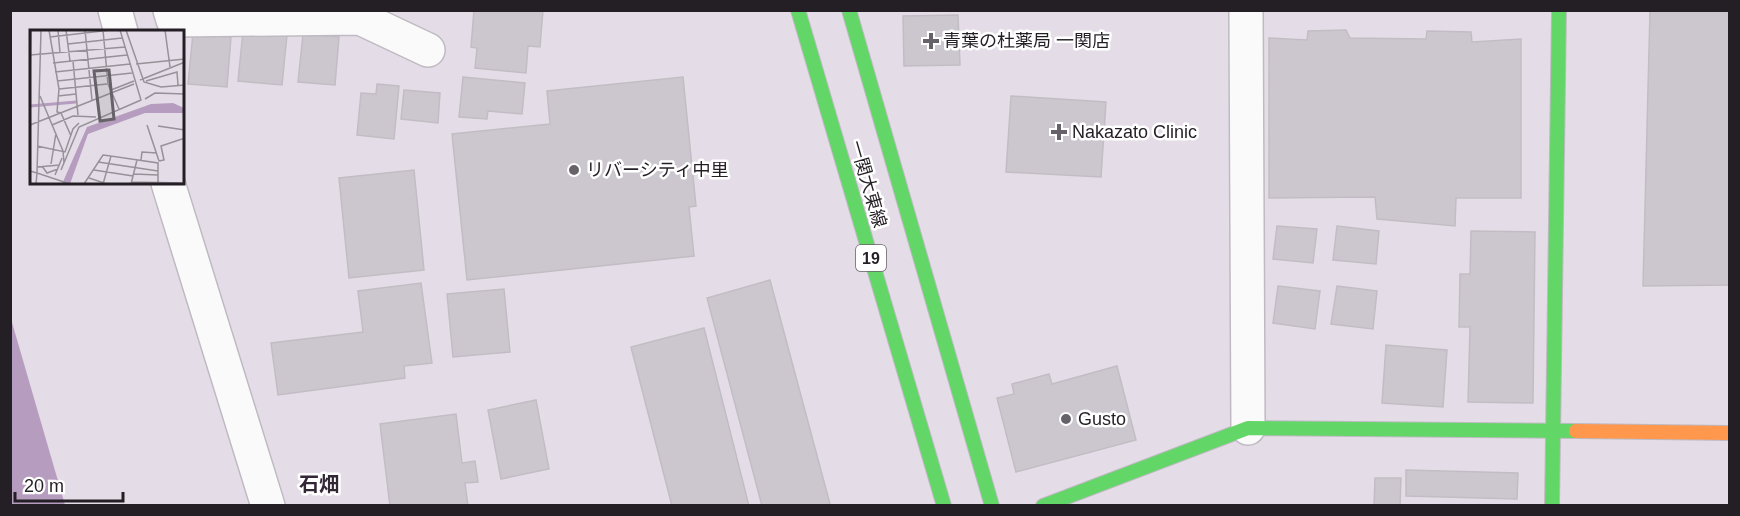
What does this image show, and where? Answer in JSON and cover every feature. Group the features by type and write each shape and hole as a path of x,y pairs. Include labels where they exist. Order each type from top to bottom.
{"street":[{"path":"115,10 120,30"},
{"path":"170,10 173,20 360,18 428,50"},
{"name":"一関大東線","path":"798,10 944,506"},
{"name":"一関大東線","path":"849,10 992,506"},
{"path":"1246,10 1248,428"},
{"path":"1552,506 1559,10"},
{"path":"168,184 268,506"},
{"path":"1043,506 1248,428 1730,432"}],"shaded area":[{"path":"11,319 65,505 11,505"}],"building":[{"path":"474,10 543,10 540,47 528,46 526,73 475,68 477,48 471,47"},
{"path":"1650,10 1730,10 1730,285 1643,286"},
{"name":"青葉の杜薬局 一関店","path":"958,15 960,65 904,66 903,16"},
{"path":"1346,30 1350,38 1426,39 1427,31 1471,32 1472,42 1521,39 1521,198 1456,198 1455,226 1377,219 1375,197 1269,198 1269,38 1307,40 1308,31"},
{"path":"243,31 287,35 282,85 238,81"},
{"path":"193,33 231,37 227,87 188,84"},
{"path":"303,34 339,37 335,85 298,82"},
{"path":"463,77 525,83 522,114 488,111 487,119 459,117"},
{"name":"リバーシティ中里","path":"683,77 696,206 689,207 694,256 467,280 452,134 550,124 547,91"},
{"path":"377,84 399,86 394,139 357,135 361,93 376,94"},
{"path":"404,90 440,93 438,123 401,119"},
{"path":"1011,96 1106,102 1101,177 1006,172"},
{"path":"414,170 424,270 349,278 339,178"},
{"path":"1277,226 1317,229 1313,263 1273,259"},
{"path":"1337,226 1379,231 1376,264 1333,260"},
{"path":"1471,231 1535,232 1533,403 1468,402 1470,327 1459,327 1460,274 1470,274"},
{"path":"770,280 830,504 823,506 762,506 707,298"},
{"path":"421,283 432,363 404,366 405,378 278,395 271,343 363,332 358,291"},
{"path":"1278,286 1320,291 1315,329 1273,323"},
{"path":"1337,286 1377,291 1373,329 1331,324"},
{"path":"504,289 510,352 453,357 447,294"},
{"path":"704,328 749,506 672,506 631,347"},
{"path":"1386,345 1447,350 1443,407 1382,403"},
{"name":"Gusto","path":"1117,366 1136,440 1016,472 997,398 1014,394 1012,384 1049,374 1052,384"},
{"path":"536,400 549,469 501,479 488,410"},
{"path":"456,414 462,463 475,461 478,482 465,483 468,506 390,506 380,424"},
{"path":"1406,470 1518,473 1517,499 1406,496"},
{"path":"1375,478 1401,478 1400,506 1374,506"}],"traffic: fast":[{"path":"798,10 944,506"},
{"path":"849,10 992,506"},
{"path":"1552,506 1559,10"},
{"path":"1043,506 1248,428 1576,431"}],"traffic: slow":[{"path":"1576,431 1730,433"}],"place":[{"name":"青葉の杜薬局 一関店","path":"931,41"},
{"name":"Nakazato Clinic","path":"1059,132"},
{"name":"リバーシティ中里","path":"574,170"},
{"name":"Gusto","path":"1066,419"}],"district":[{"name":"石畑","path":"319,484"}]}
